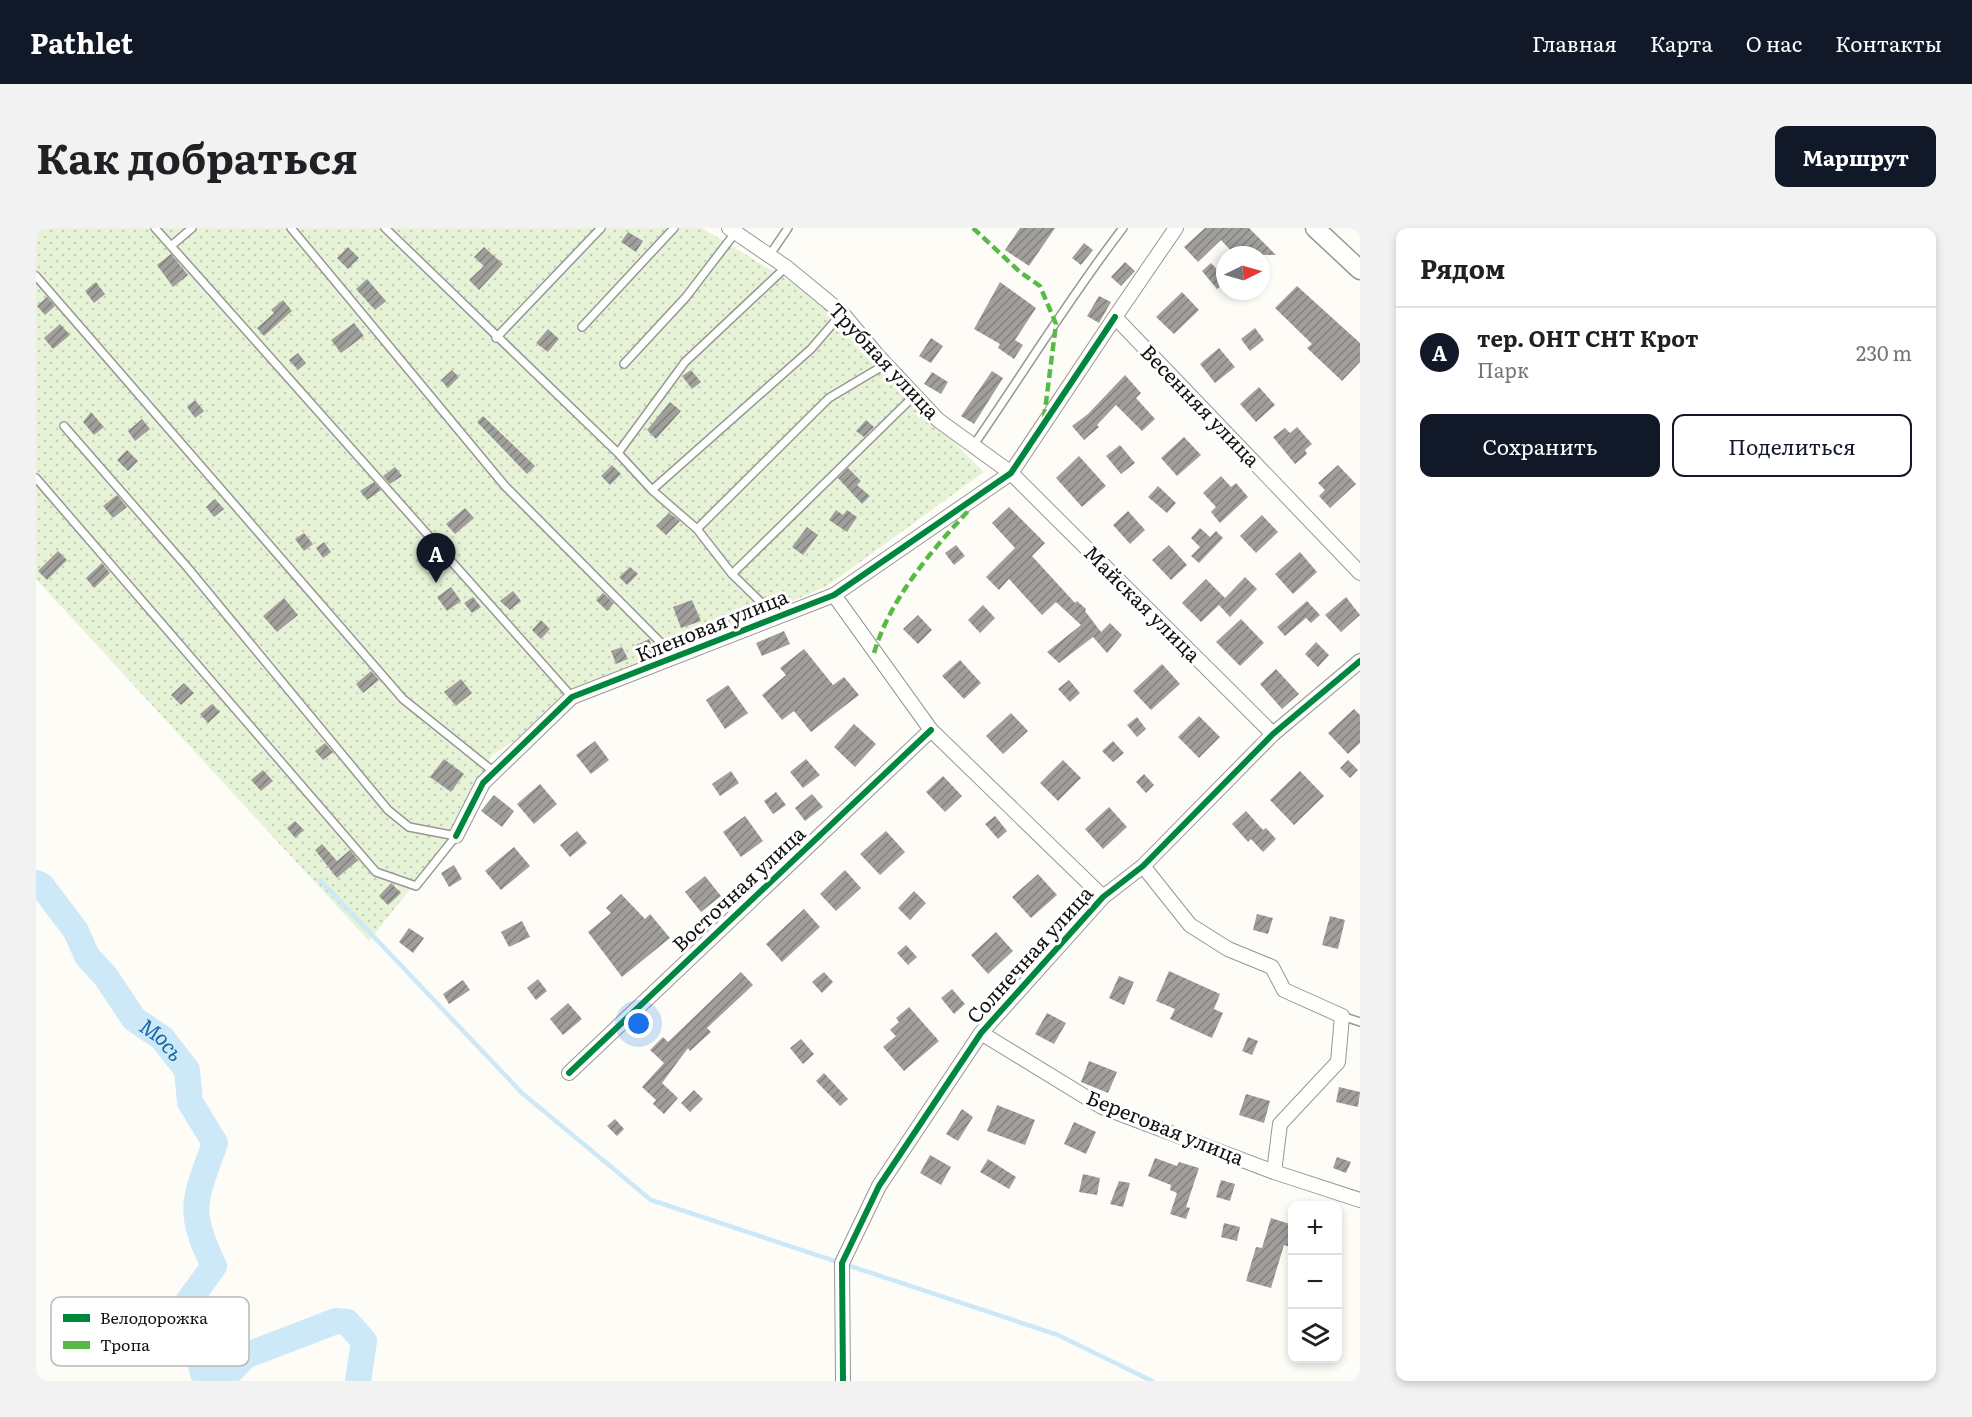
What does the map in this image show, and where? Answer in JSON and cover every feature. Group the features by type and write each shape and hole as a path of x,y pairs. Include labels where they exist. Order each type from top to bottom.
{"street":[{"path":"1011,473 1176,228"},
{"path":"1315,228 1360,270"},
{"name":"Трубная улица","path":"732,231 786,267 843,313 938,420 1011,473"},
{"name":"Весенняя улица","path":"1115,317 1360,573"},
{"name":"Кленовая улица","path":"456,836 483,783 572,697 834,595 1011,473"},
{"name":"Майская улица","path":"1011,473 1273,734"},
{"path":"834,595 931,730 1102,897"},
{"name":"Солнечная улица","path":"843,1381 842,1263 879,1186 981,1033 1102,897 1143,866 1273,734 1360,661"},
{"name":"Восточная улица","path":"569,1073 931,730"},
{"path":"1143,866 1190,925 1228,949 1272,967 1284,990 1342,1016 1338,1062 1280,1124 1274,1172"},
{"name":"Береговая улица","path":"981,1033 1102,1107 1274,1172 1360,1200"}],"lane":[{"path":"155,228 572,697"},
{"path":"171,246 192,228"},
{"path":"291,228 505,486 677,658"},
{"path":"496,338 601,228"},
{"path":"582,327 674,228"},
{"path":"769,256 788,228"},
{"path":"973,446 1085,278 1123,228"},
{"path":"387,229 496,338 618,453 652,490 698,529 732,574 777,618"},
{"path":"624,364 686,297 732,231"},
{"path":"618,453 685,362 786,267"},
{"path":"36,276 403,699 494,772"},
{"path":"652,490 811,349 843,313"},
{"path":"698,529 829,398 886,364"},
{"path":"732,574 915,395"},
{"path":"36,478 376,872 416,886 456,836 409,827 388,810 187,567 64,426"},
{"path":"1342,1016 1360,1022"}],"green space":[{"path":"36,228 702,228 842,313 893,382 984,472 827,586 608,682 492,755 447,842 369,941 36,579"}],"building":[{"path":"1020,228 1055,228 1029,266 1005,250"},
{"path":"1205,228 1249,228 1267,246 1227,246 1221,240 1198,262 1184,247"},
{"path":"628,232 643,241 636,252 621,242"},
{"path":"1084,243 1093,250 1081,265 1072,258"},
{"path":"348,247 359,258 348,269 337,258"},
{"path":"484,247 503,264 479,290 469,280 484,266 474,257"},
{"path":"171,254 188,275 173,287 157,265"},
{"path":"1125,262 1135,271 1121,286 1111,277"},
{"path":"1211,263 1216,268 1216,288 1202,271"},
{"path":"367,279 386,301 375,310 356,289"},
{"path":"96,282 105,294 94,303 85,291"},
{"path":"1000,282 1036,308 1015,340 1023,345 1014,359 998,348 1000,344 974,329"},
{"path":"1297,286 1360,343 1360,362 1342,381 1307,348 1312,344 1275,308"},
{"path":"1182,292 1199,310 1174,334 1156,317"},
{"path":"1099,296 1111,302 1099,323 1087,316"},
{"path":"47,297 55,306 45,315 37,306"},
{"path":"283,300 292,311 264,336 257,328 274,313 271,310"},
{"path":"354,323 364,336 341,353 331,340"},
{"path":"60,324 70,335 53,349 44,338"},
{"path":"1255,328 1264,340 1250,351 1241,339"},
{"path":"548,329 559,339 548,352 536,343"},
{"path":"931,338 943,346 931,363 919,356"},
{"path":"1219,348 1235,367 1215,383 1200,364"},
{"path":"298,353 306,363 298,370 289,360"},
{"path":"452,370 459,377 448,388 441,380"},
{"path":"691,370 701,382 692,389 682,376"},
{"path":"992,371 1003,378 974,424 961,416"},
{"path":"932,372 948,382 941,394 924,384"},
{"path":"1125,375 1141,393 1136,398 1155,419 1142,431 1116,405 1097,425 1099,427 1084,440 1072,426 1088,414"},
{"path":"1259,387 1275,405 1256,422 1240,404"},
{"path":"195,400 204,411 195,418 187,407"},
{"path":"670,402 681,411 656,439 647,430"},
{"path":"91,412 104,427 94,435 83,422"},
{"path":"483,416 535,466 527,474 477,422"},
{"path":"142,419 150,429 135,441 128,431"},
{"path":"866,420 874,427 864,437 856,431"},
{"path":"1297,427 1312,444 1305,450 1307,454 1295,464 1273,437 1285,428 1290,433"},
{"path":"1184,437 1201,455 1177,476 1161,458"},
{"path":"1120,445 1135,463 1121,474 1106,456"},
{"path":"127,450 138,461 128,471 117,460"},
{"path":"1079,456 1106,486 1082,507 1056,478"},
{"path":"612,465 621,474 610,485 601,476"},
{"path":"1338,465 1356,484 1330,508 1319,496 1325,490 1318,483"},
{"path":"395,467 402,476 390,484 383,476"},
{"path":"848,468 861,481 857,485 870,496 862,504 838,478"},
{"path":"1221,476 1231,487 1236,483 1248,497 1220,523 1211,512 1216,507 1203,493"},
{"path":"374,482 381,490 367,500 360,491"},
{"path":"1158,486 1176,503 1167,513 1148,497"},
{"path":"117,495 127,507 113,518 103,506"},
{"path":"215,499 224,509 214,517 206,507"},
{"path":"1009,507 1045,543 1032,556 1075,603 1077,601 1086,609 1085,611 1101,632 1110,623 1122,635 1107,653 1093,637 1059,663 1047,652 1081,625 1056,602 1042,615 1009,579 999,590 986,577 1015,548 992,523"},
{"path":"465,508 474,518 455,534 446,524"},
{"path":"836,510 843,515 847,510 857,517 847,532 829,520"},
{"path":"1128,511 1145,530 1130,544 1113,525"},
{"path":"669,513 680,521 666,535 656,526"},
{"path":"1262,515 1278,532 1256,553 1240,536"},
{"path":"807,527 818,535 803,555 792,547"},
{"path":"1200,528 1210,537 1216,531 1223,538 1199,563 1191,556 1200,547 1191,538"},
{"path":"304,533 313,544 304,551 295,539"},
{"path":"324,542 331,552 323,558 316,548"},
{"path":"956,545 965,556 954,565 945,553"},
{"path":"1169,545 1187,565 1171,580 1152,560"},
{"path":"58,551 67,560 47,580 38,571"},
{"path":"1300,552 1317,572 1293,594 1275,574"},
{"path":"102,563 110,573 94,588 86,578"},
{"path":"630,567 638,574 627,585 619,577"},
{"path":"1245,577 1257,589 1230,617 1219,605 1201,622 1182,603 1206,579 1225,598"},
{"path":"451,587 461,601 447,611 437,597"},
{"path":"513,591 521,601 510,610 500,601"},
{"path":"603,593 614,603 607,611 596,600"},
{"path":"473,597 481,607 472,613 464,603"},
{"path":"1346,597 1360,615 1341,632 1325,615"},
{"path":"284,598 298,615 277,632 263,616"},
{"path":"692,600 701,621 681,628 673,607"},
{"path":"1307,601 1320,615 1311,623 1306,618 1285,636 1277,627"},
{"path":"983,605 995,618 980,633 968,620"},
{"path":"918,615 932,630 918,644 903,629"},
{"path":"1241,619 1264,643 1240,666 1216,642"},
{"path":"541,620 550,629 541,639 532,630"},
{"path":"784,631 790,644 762,656 756,643"},
{"path":"649,639 656,655 642,660 636,645"},
{"path":"1316,642 1329,655 1318,667 1305,654"},
{"path":"622,647 628,659 616,664 611,651"},
{"path":"804,649 833,685 844,677 859,695 811,732 794,711 782,720 762,695 786,675 780,668"},
{"path":"960,660 981,683 964,699 942,676"},
{"path":"1162,664 1180,684 1151,710 1133,691"},
{"path":"1276,669 1299,694 1282,709 1260,684"},
{"path":"371,671 379,680 363,693 356,684"},
{"path":"461,679 472,693 456,706 444,692"},
{"path":"1069,680 1080,693 1070,702 1058,689"},
{"path":"184,683 194,693 181,705 171,695"},
{"path":"728,685 748,713 725,729 706,700"},
{"path":"212,704 220,712 208,723 200,714"},
{"path":"1354,709 1360,715 1360,743 1348,754 1328,733"},
{"path":"1011,713 1028,731 1003,754 986,736"},
{"path":"1199,716 1220,737 1199,758 1178,737"},
{"path":"1137,717 1146,729 1137,737 1127,725"},
{"path":"854,724 876,744 855,767 834,747"},
{"path":"595,741 609,760 591,774 576,755"},
{"path":"1113,741 1124,753 1113,762 1102,751"},
{"path":"325,743 333,752 323,760 315,751"},
{"path":"444,759 464,774 451,792 430,777"},
{"path":"806,759 820,775 803,788 790,772"},
{"path":"1063,760 1081,778 1058,801 1040,783"},
{"path":"1348,760 1358,770 1350,778 1340,768"},
{"path":"263,770 273,781 261,791 251,780"},
{"path":"731,771 739,783 720,796 712,784"},
{"path":"1300,771 1324,796 1294,825 1270,800"},
{"path":"1144,774 1154,785 1146,793 1136,782"},
{"path":"943,776 962,796 945,812 926,792"},
{"path":"540,784 557,804 534,824 517,804"},
{"path":"776,792 786,805 773,814 764,801"},
{"path":"812,794 823,807 805,821 795,808"},
{"path":"494,795 514,811 502,827 481,811"},
{"path":"1109,807 1127,827 1103,849 1085,829"},
{"path":"1246,811 1263,830 1266,828 1276,839 1263,852 1251,839 1248,842 1232,824"},
{"path":"745,816 763,841 741,857 723,832"},
{"path":"995,816 1007,831 998,839 985,824"},
{"path":"295,821 304,830 295,838 287,828"},
{"path":"577,831 587,843 570,857 560,845"},
{"path":"886,831 905,852 880,875 860,854"},
{"path":"322,844 337,861 350,850 358,860 337,878 315,850"},
{"path":"514,847 530,866 501,890 485,871"},
{"path":"454,865 462,879 449,887 441,873"},
{"path":"845,870 861,888 836,911 820,894"},
{"path":"1038,874 1057,895 1031,918 1012,897"},
{"path":"705,876 721,896 701,912 685,892"},
{"path":"391,883 401,893 388,905 379,896"},
{"path":"914,891 926,903 910,920 898,908"},
{"path":"621,894 645,919 650,914 670,938 622,977 588,932 611,913 606,908"},
{"path":"804,909 820,927 782,962 766,944"},
{"path":"1257,914 1273,918 1268,934 1253,930"},
{"path":"1330,916 1345,920 1338,949 1322,945"},
{"path":"522,921 530,937 509,947 501,932"},
{"path":"409,928 424,938 413,953 399,942"},
{"path":"996,932 1013,951 988,974 971,955"},
{"path":"906,945 917,957 908,965 897,953"},
{"path":"1169,971 1220,994 1214,1009 1223,1013 1212,1038 1170,1019 1175,1009 1156,1001"},
{"path":"741,972 753,985 707,1028 711,1032 690,1051 688,1048 662,1083 678,1098 664,1114 653,1104 656,1100 642,1087 664,1063 650,1050 663,1037 668,1042"},
{"path":"824,972 833,982 822,993 812,982"},
{"path":"1119,976 1134,982 1124,1005 1109,998"},
{"path":"538,979 547,991 536,1000 527,988"},
{"path":"463,980 470,990 449,1004 443,994"},
{"path":"952,989 965,1004 954,1014 941,998"},
{"path":"568,1003 582,1019 563,1035 550,1019"},
{"path":"909,1007 939,1041 904,1071 883,1047 896,1036 890,1030 899,1022 896,1018"},
{"path":"1047,1013 1066,1023 1054,1044 1035,1034"},
{"path":"1248,1037 1258,1041 1252,1055 1242,1051"},
{"path":"801,1039 814,1054 803,1064 790,1048"},
{"path":"1089,1061 1117,1072 1108,1093 1081,1082"},
{"path":"824,1073 848,1099 840,1106 816,1081"},
{"path":"1339,1087 1360,1092 1358,1107 1336,1102"},
{"path":"694,1090 703,1099 690,1112 681,1103"},
{"path":"1246,1094 1270,1101 1264,1123 1239,1115"},
{"path":"997,1105 1035,1120 1025,1145 987,1131"},
{"path":"962,1109 973,1117 958,1141 946,1134"},
{"path":"615,1119 624,1129 617,1136 607,1126"},
{"path":"1074,1122 1096,1132 1086,1154 1064,1144"},
{"path":"930,1155 951,1167 941,1185 920,1173"},
{"path":"1337,1157 1351,1162 1346,1173 1333,1168"},
{"path":"1155,1158 1177,1166 1179,1162 1199,1168 1186,1207 1190,1208 1186,1219 1170,1214 1177,1193 1170,1190 1171,1185 1148,1176"},
{"path":"988,1159 1016,1177 1009,1189 980,1172"},
{"path":"1083,1174 1100,1178 1097,1195 1079,1192"},
{"path":"1221,1180 1235,1184 1230,1201 1216,1197"},
{"path":"1119,1181 1130,1183 1123,1207 1110,1204"},
{"path":"1271,1218 1288,1223 1288,1246 1284,1245 1271,1288 1246,1281 1256,1247 1262,1248"},
{"path":"1224,1223 1240,1227 1237,1241 1221,1237"}],"waterway":[{"path":"320,880 522,1093 651,1200 1058,1335 1152,1381"},
{"name":"Мось","path":"36,883 42,886 76,931 87,956 106,977 134,1019 162,1038 187,1070 190,1102 215,1143 202,1178 196,1204 200,1231 214,1266 191,1297"},
{"name":"Мось","path":"249,1354 336,1321 347,1322 364,1341 358,1381"},
{"name":"Мось","path":"201,1366 203,1373 211,1381"},
{"name":"Мось","path":"215,1381 224,1378 235,1366"}],"marked path":[{"path":"973,228 1020,272 1040,286 1056,324 1044,418"},
{"path":"874,653 881,633 901,595 926,559 969,510"}],"cycle path":[{"path":"456,836 483,783 572,697 834,595 1011,473 1115,317"},
{"path":"843,1381 842,1263 879,1186 981,1033 1103,897 1143,866 1273,734 1360,661"},
{"path":"569,1073 931,730"}],"place":[{"name":"тер. ОНТ СНТ Крот","path":"436,583"}]}
